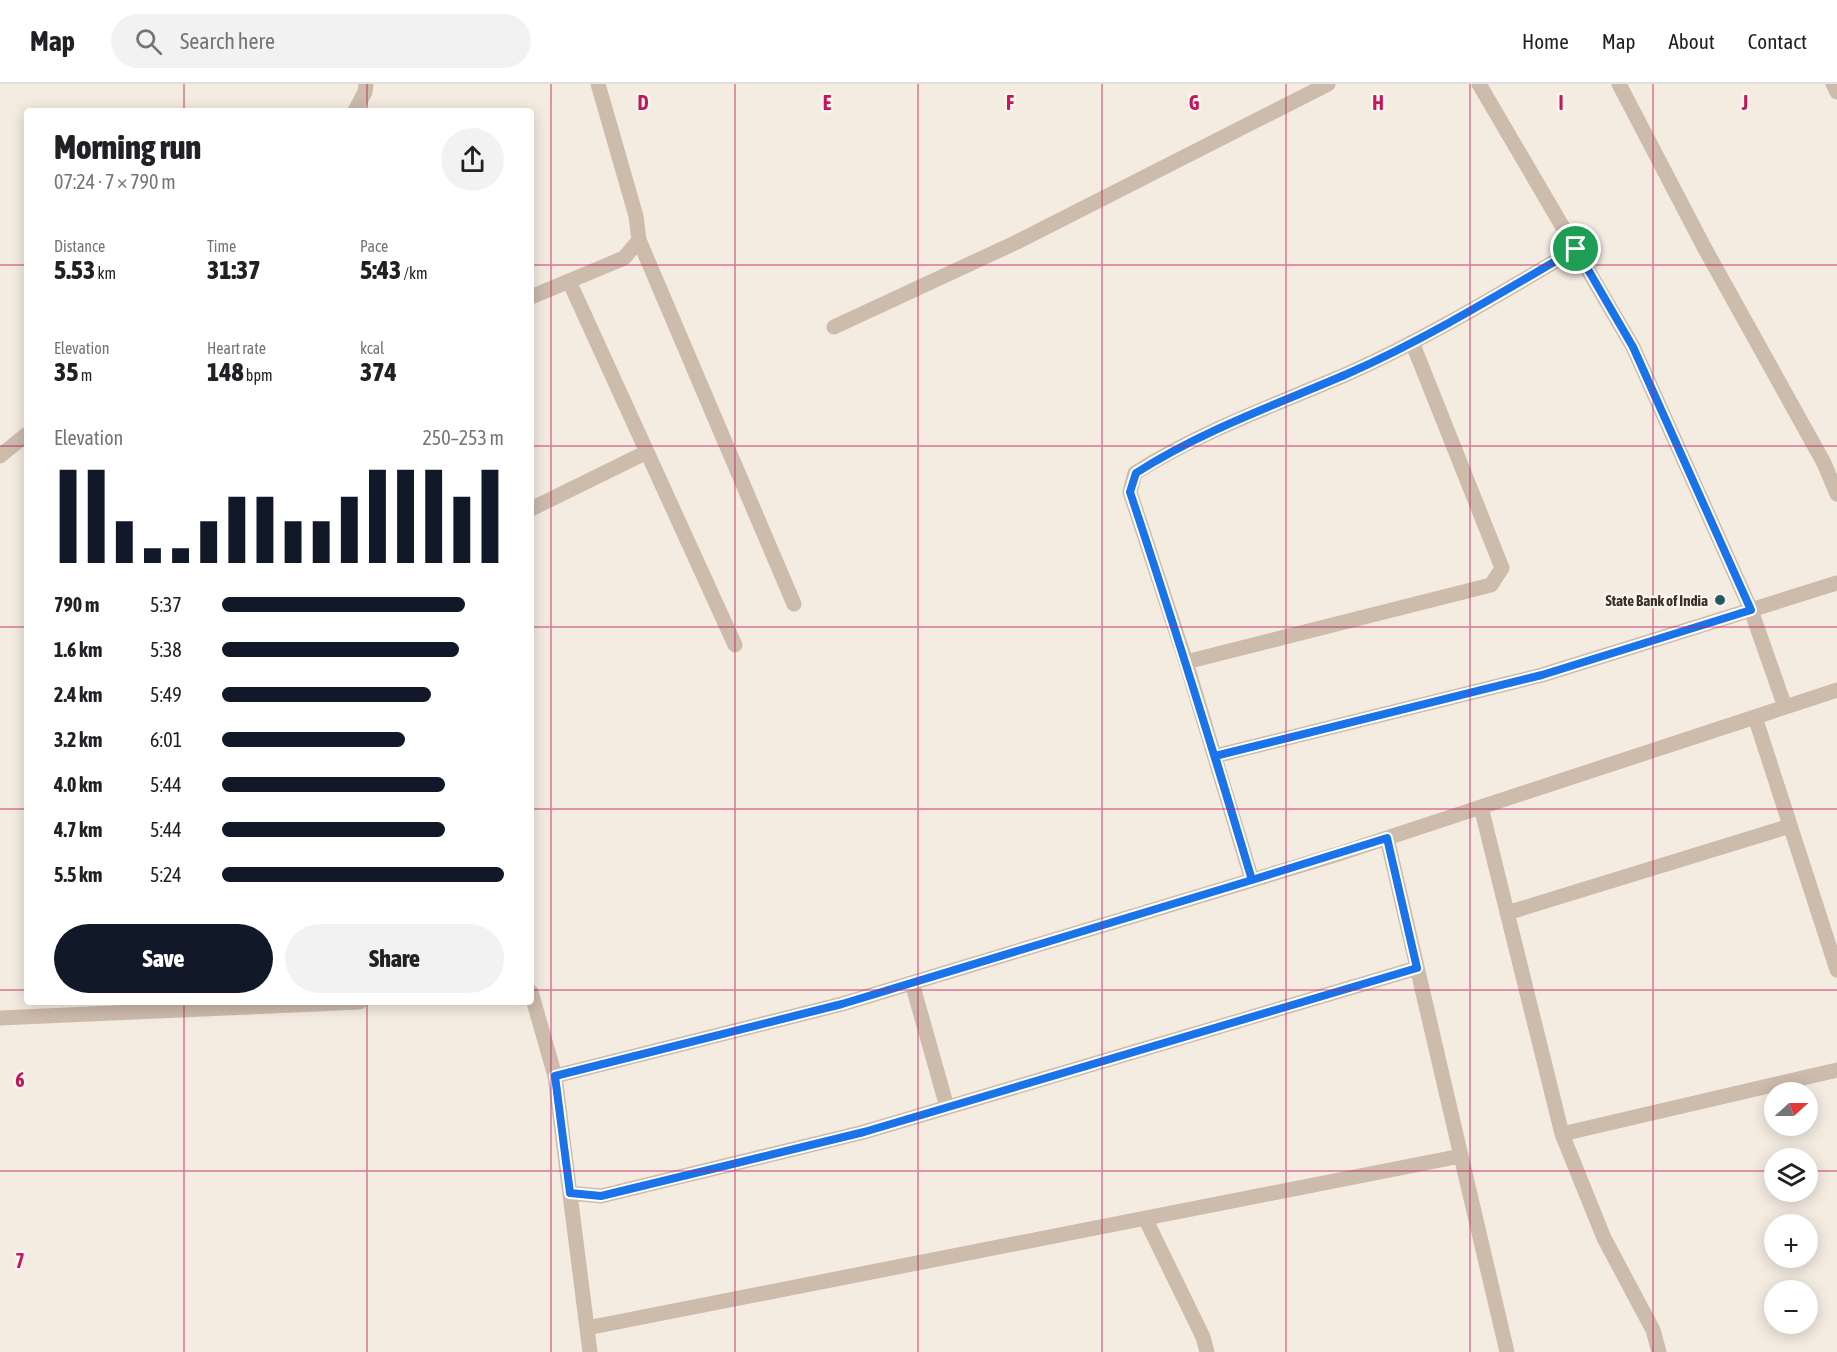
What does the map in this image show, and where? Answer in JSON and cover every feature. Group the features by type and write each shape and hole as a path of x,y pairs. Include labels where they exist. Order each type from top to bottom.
{"street":[{"path":"357,108 365,92 366,84"},
{"path":"598,84 636,216 639,240 794,604"},
{"path":"834,327 1017,242 1328,84"},
{"path":"1479,84 1633,347 1751,610 1785,707"},
{"path":"1619,84 1704,248 1824,463 1837,494"},
{"path":"1833,84 1837,92"},
{"path":"534,296 624,258 639,240"},
{"path":"1252,880 1186,662 1130,492 1136,473 1162,456 1253,413 1348,374 1412,342 1576,249"},
{"path":"569,281 735,645"},
{"path":"1186,662 1491,585 1498,577 1502,568 1412,342"},
{"path":"0,456 24,436"},
{"path":"534,508 647,452"},
{"path":"1215,756 1542,675 1837,583"},
{"path":"555,1076 831,1007 912,983 1387,838 1837,690"},
{"path":"1755,717 1837,970"},
{"path":"1481,807 1562,1134 1604,1238 1653,1330 1659,1352"},
{"path":"1507,913 1790,826"},
{"path":"1387,838 1507,1352"},
{"path":"570,1193 601,1196 864,1132 1417,968"},
{"path":"912,983 947,1107"},
{"path":"534,1004 555,1076 590,1352"},
{"path":"0,1018 292,1005"},
{"path":"1562,1134 1837,1070"},
{"path":"587,1328 1461,1156"},
{"path":"1144,1218 1203,1337 1207,1352"}],"place":[{"name":"State Bank of India","path":"1720,600"}],"route":[{"path":"1576,249 1412,342 1348,374 1253,413 1162,456 1136,473 1130,492 1186,662 1252,880 842,1004 555,1076 570,1193 601,1196 864,1132 1417,968 1387,838 1252,880 1215,756 1542,675 1751,610 1633,347 1576,249"}]}
